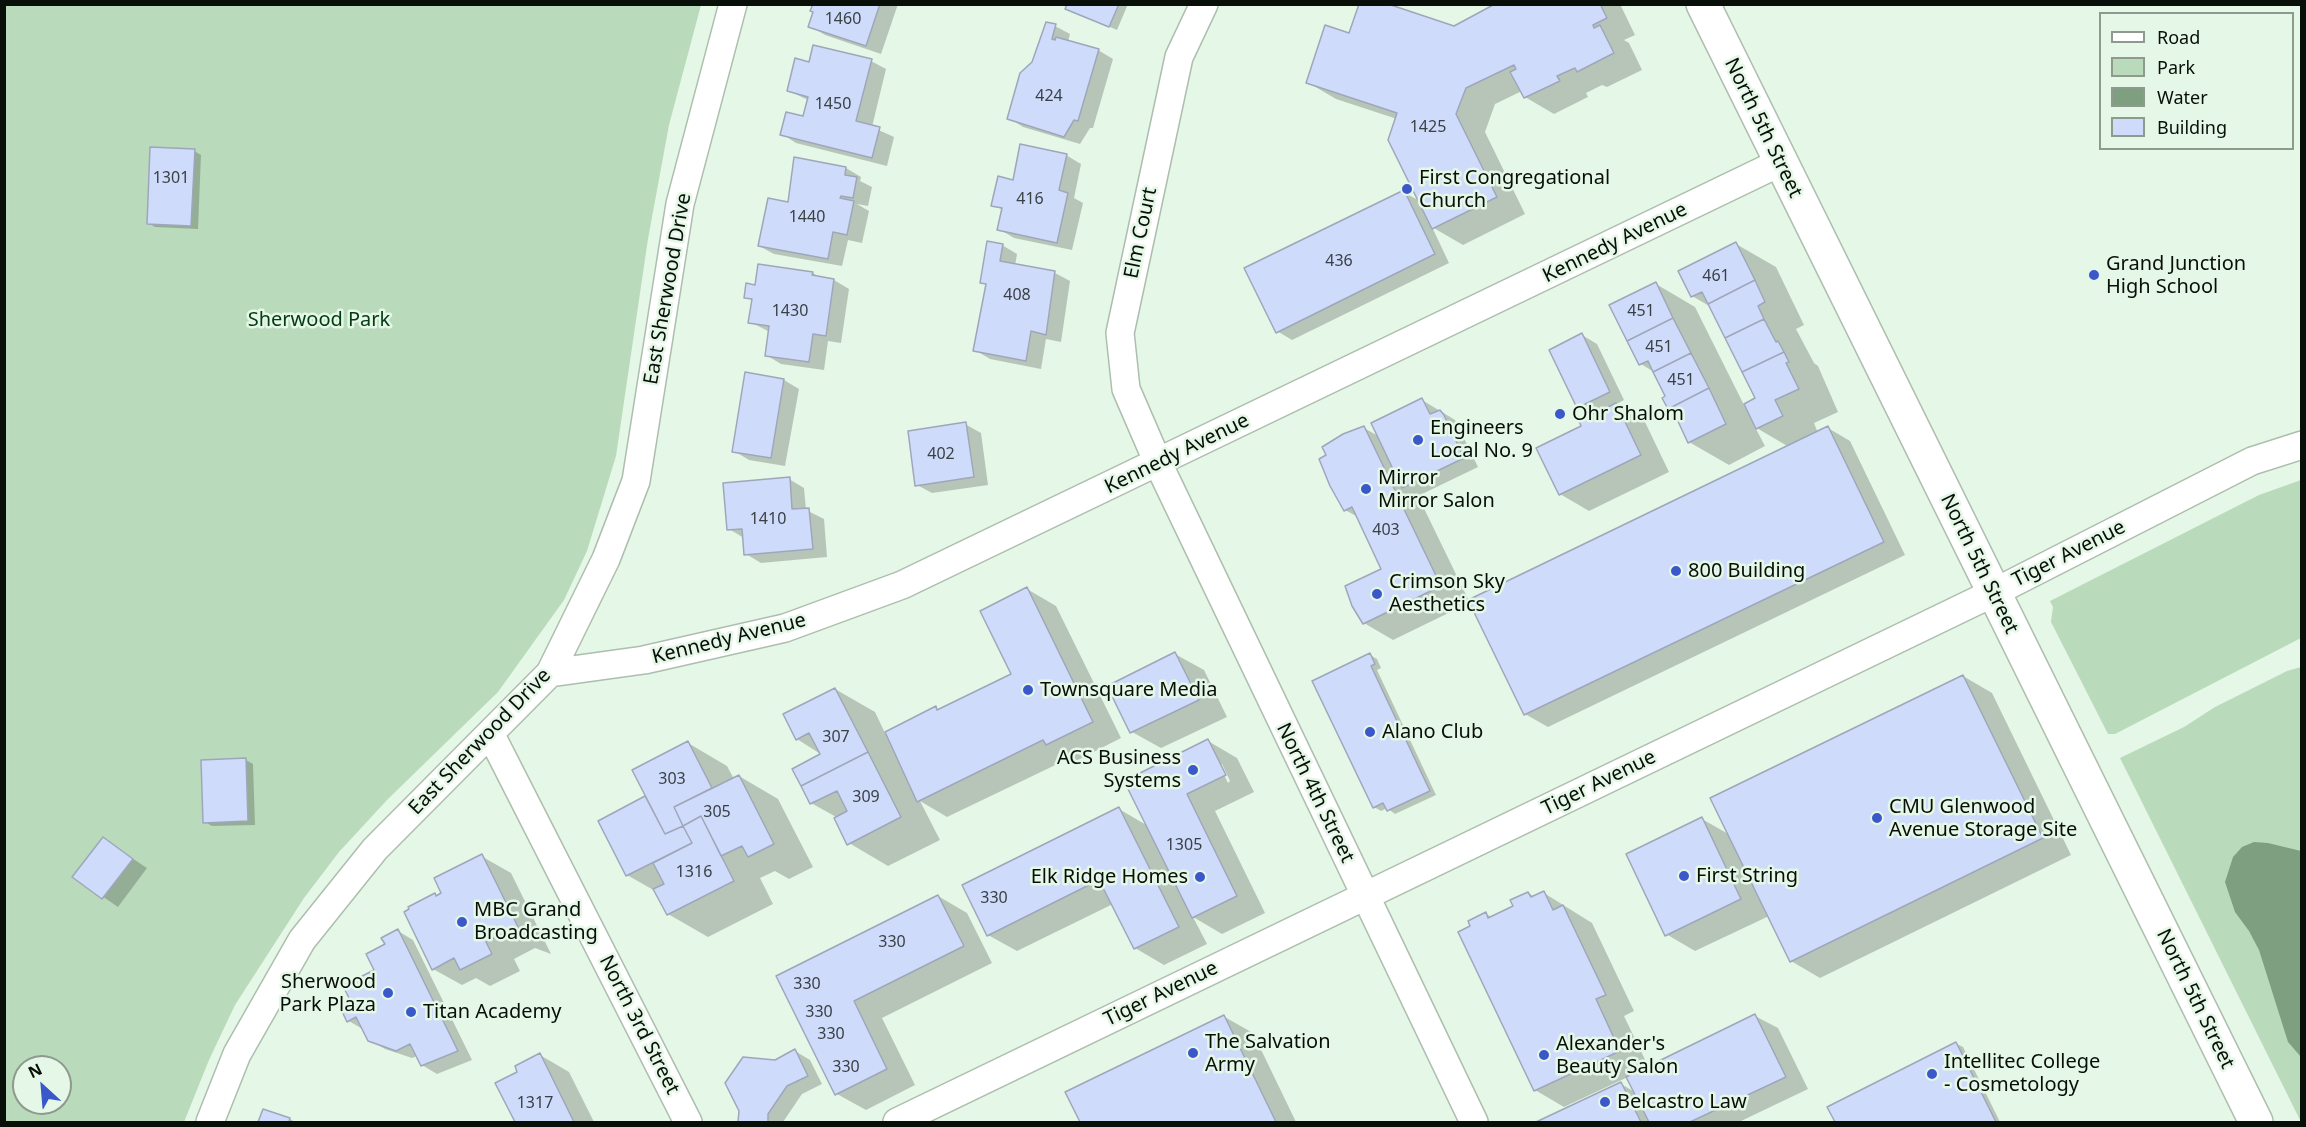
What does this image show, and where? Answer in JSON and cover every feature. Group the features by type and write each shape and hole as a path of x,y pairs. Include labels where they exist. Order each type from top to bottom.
{"street":[{"name":"East Sherwood Drive","path":"210,1122 237,1054 302,939 375,849 491,735 550,673 606,559 636,482 680,204 733,4"},
{"name":"Elm Court","path":"1158,463 1125,389 1120,333 1179,57 1204,4"},
{"name":"North 5th Street","path":"1702,4 2256,1122"},
{"name":"Kennedy Avenue","path":"550,673 644,660 785,628 902,585 1779,163"},
{"name":"Tiger Avenue","path":"897,1122 1993,593 2252,461 2301,445"},
{"name":"North 4th Street","path":"1158,463 1474,1122"},
{"name":"North 3rd Street","path":"491,735 688,1122"}],"green space":[{"name":"Sherwood Park","path":"5,5 701,5 669,125 648,239 616,456 587,551 564,600 498,692 387,800 339,852 304,898 235,1005 209,1060 184,1122 5,1122"},
{"path":"2301,480 2301,638 2115,734 2108,734 2051,622 2053,607 2050,601 2259,495"},
{"path":"2301,667 2301,1122 2120,758 2184,727 2215,707 2287,671"}],"water":[{"path":"2254,842 2301,851 2301,1057 2288,1042 2259,950 2235,912 2225,882 2233,857 2242,847"}],"building":[{"path":"813,4 880,4 866,46 808,27"},
{"path":"1067,4 1119,4 1109,27 1065,9"},
{"path":"1359,4 1388,4 1454,26 1495,4 1600,4 1607,18 1593,25 1594,28 1600,25 1614,53 1577,72 1575,68 1557,76 1560,81 1524,98 1510,72 1516,69 1514,65 1466,88 1456,114 1497,197 1432,229 1388,140 1397,113 1306,83 1325,25 1349,33"},
{"path":"1046,22 1056,24 1052,39 1055,40 1056,37 1099,49 1078,121 1074,120 1064,137 1007,119 1020,73 1032,62"},
{"path":"813,45 872,59 856,121 880,127 872,158 780,135 786,112 803,116 808,97 787,91 795,58 809,62"},
{"path":"1020,144 1067,154 1059,190 1068,193 1057,243 997,230 1002,208 991,206 998,176 1013,180"},
{"path":"150,147 195,149 191,226 147,224"},
{"path":"794,157 846,167 845,175 857,177 853,198 841,196 840,198 854,201 847,235 833,232 828,259 758,246 768,198 788,202"},
{"path":"1404,190 1435,254 1276,333 1244,268"},
{"path":"987,241 1003,244 1000,261 1055,271 1046,335 1031,331 1026,361 973,351 986,284 980,283"},
{"path":"1736,242 1755,280 1708,304 1702,292 1691,297 1678,271"},
{"path":"758,264 813,272 812,275 834,279 826,336 813,334 809,362 765,356 769,326 748,323 752,299 744,298 746,283 755,285"},
{"path":"1755,280 1765,302 1758,306 1764,319 1725,338 1708,304"},
{"path":"1656,282 1673,318 1627,341 1609,305"},
{"path":"1673,318 1691,353 1653,372 1648,361 1639,365 1627,341"},
{"path":"1764,319 1784,352 1742,372 1725,338"},
{"path":"1582,333 1610,392 1577,408 1549,350"},
{"path":"1784,352 1789,362 1786,363 1799,389 1775,400 1783,416 1756,429 1744,404 1755,398 1742,372"},
{"path":"1691,353 1709,388 1668,409 1662,398 1665,396 1653,372"},
{"path":"745,372 784,379 771,458 732,452"},
{"path":"1709,388 1726,424 1688,443 1676,417 1673,419 1668,409"},
{"name":"Engineers Local No. 9","path":"1422,398 1430,414 1440,410 1444,415 1464,458 1402,488 1371,423"},
{"path":"1616,403 1641,455 1559,495 1536,448 1581,426 1579,421"},
{"path":"966,422 974,477 915,486 908,431"},
{"path":"1364,426 1441,586 1363,624 1352,606 1345,586 1381,569 1352,507 1344,511 1319,459 1326,455 1322,447 1343,434"},
{"name":"800 Building","path":"1828,426 1884,542 1524,715 1468,600"},
{"path":"790,477 792,509 809,508 813,549 744,555 742,529 727,530 723,483"},
{"name":"Townsquare Media","path":"1027,587 1093,722 1046,745 1043,740 917,802 885,732 936,706 937,710 1011,674 980,611"},
{"path":"1175,652 1199,700 1130,733 1107,686"},
{"name":"Alano Club","path":"1370,653 1375,664 1371,666 1430,791 1387,811 1383,803 1373,808 1312,681"},
{"name":"CMU Glenwood Avenue Storage Site","path":"1963,675 2043,838 1790,962 1710,798"},
{"path":"835,688 868,752 801,786 792,769 820,754 809,733 796,740 783,714"},
{"path":"1208,739 1226,775 1187,794 1237,896 1192,918 1124,781"},
{"path":"688,741 712,788 674,807 683,826 665,834 632,770"},
{"path":"868,752 901,817 847,845 834,818 847,811 837,791 810,804 801,786"},
{"path":"246,758 248,821 203,823 201,760"},
{"path":"739,775 774,844 748,857 742,846 721,856 701,816 683,826 674,807"},
{"path":"645,796 665,834 683,826 692,843 626,876 598,821"},
{"path":"1119,807 1179,927 1134,949 1099,880 987,936 962,885"},
{"path":"701,816 734,881 667,915 653,889 664,884 653,863 692,843 683,826"},
{"name":"First String","path":"1702,817 1741,899 1665,936 1626,854"},
{"path":"103,837 133,859 102,899 72,877"},
{"name":"MBC Grand Broadcasting","path":"482,854 524,939 505,933 486,942 492,954 460,970 454,958 432,970 404,912 409,909 408,907 435,893 436,896 441,893 434,878"},
{"path":"1544,891 1553,910 1563,905 1606,995 1596,999 1620,1051 1534,1091 1458,932 1470,926 1468,921 1486,912 1488,918 1513,906 1510,900 1528,892 1531,897"},
{"path":"938,895 964,946 854,1001 887,1069 835,1095 776,976"},
{"name":"Sherwood Park Plaza","path":"398,929 458,1051 421,1066 410,1044 396,1051 368,1041 356,1017 347,1022 339,1005 350,1000 343,986 374,970 366,954 385,944 381,938"},
{"path":"1755,1014 1786,1077 1690,1122 1649,1122 1626,1077"},
{"name":"The Salvation Army","path":"1224,1015 1276,1122 1080,1122 1065,1092"},
{"name":"Intellitec College - Cosmetology","path":"1956,1042 1996,1122 1835,1122 1827,1107"},
{"path":"795,1049 808,1076 787,1086 768,1114 768,1122 738,1122 739,1111 725,1083 743,1057 775,1060"},
{"path":"540,1053 574,1122 515,1122 495,1083 517,1072 515,1066"},
{"name":"Belcastro Law","path":"1621,1082 1641,1122 1536,1122"},
{"path":"263,1109 290,1118 289,1122 258,1122"}],"place":[{"name":"First Congregational Church","path":"1407,189"},
{"name":"Grand Junction High School","path":"2094,275"},
{"name":"Ohr Shalom","path":"1560,414"},
{"name":"Engineers Local No. 9","path":"1418,440"},
{"name":"Mirror Mirror Salon","path":"1366,489"},
{"name":"800 Building","path":"1676,571"},
{"name":"Crimson Sky Aesthetics","path":"1377,594"},
{"name":"Townsquare Media","path":"1028,690"},
{"name":"Alano Club","path":"1370,732"},
{"name":"ACS Business Systems","path":"1193,770"},
{"name":"CMU Glenwood Avenue Storage Site","path":"1877,818"},
{"name":"First String","path":"1684,876"},
{"name":"Elk Ridge Homes","path":"1200,877"},
{"name":"MBC Grand Broadcasting","path":"462,922"},
{"name":"Sherwood Park Plaza","path":"388,993"},
{"name":"Titan Academy","path":"411,1012"},
{"name":"The Salvation Army","path":"1193,1053"},
{"name":"Alexander's Beauty Salon","path":"1544,1055"},
{"name":"Intellitec College - Cosmetology","path":"1932,1074"},
{"name":"Belcastro Law","path":"1605,1102"}]}
